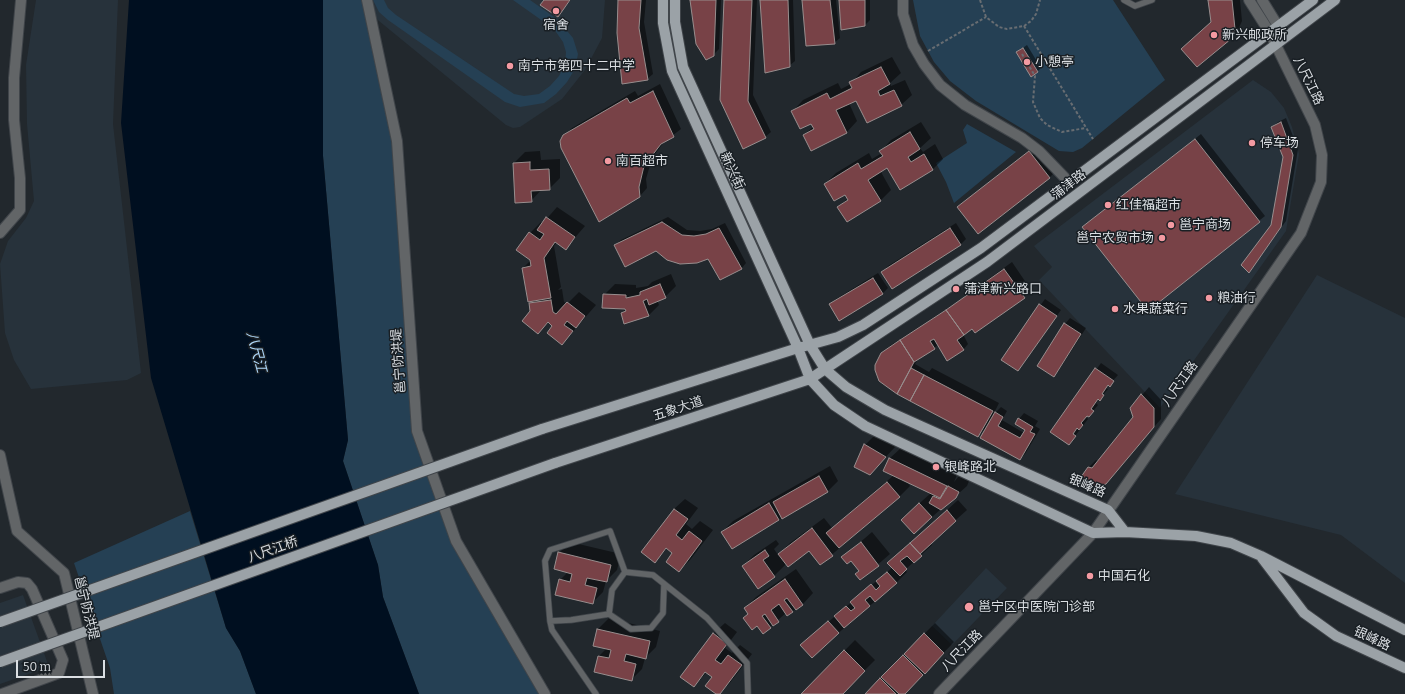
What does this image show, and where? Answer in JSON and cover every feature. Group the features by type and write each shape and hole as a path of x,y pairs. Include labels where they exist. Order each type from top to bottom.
{"main road":[{"name":"新兴街","path":"663,0 663,22 672,71 798,348 810,379"},
{"name":"新兴街","path":"675,0 675,22 683,68 810,345"},
{"name":"蒲津路","path":"798,348 838,337 863,325 981,248 1313,0"},
{"name":"蒲津路","path":"810,379 987,262 1276,46 1335,0"},
{"name":"银峰路","path":"810,345 825,369 846,387 886,410 1108,510 1125,532"},
{"name":"五象大道","path":"542,429 798,348"},
{"name":"五象大道","path":"555,463 810,379"},
{"path":"810,379 834,405 865,426 1093,533 1125,532 1196,536 1231,543 1261,556"},
{"name":"八尺江桥","path":"0,622 542,429"},
{"name":"八尺江桥","path":"0,662 555,463"},
{"name":"银峰路","path":"1261,556 1405,630"},
{"name":"银峰路","path":"1261,556 1304,613 1336,636 1405,668"}],"street":[{"path":"0,233 20,210 20,178 14,120 14,78 21,0"},
{"name":"邕宁防洪堤","path":"367,0 397,141 417,431 456,541 545,694"},
{"path":"903,0 903,14 913,45 924,64 940,84 965,105 1022,138 1039,151 1069,182"},
{"name":"八尺江路","path":"939,694 1093,533 1301,233 1321,182 1322,155 1315,125 1270,33 1249,0"},
{"path":"1262,0 1278,26 1276,46"},
{"name":"邕宁防洪堤","path":"0,455 16,531 64,573 93,694"},
{"path":"0,588 18,582 27,583 32,589 63,660 59,673 2,694"}],"lane":[{"path":"1124,0 1135,6 1152,0"},
{"path":"596,694 552,630 545,561 550,550 610,530 625,572"},
{"path":"625,572 653,575 707,618 747,663 748,694"},
{"path":"609,614 612,590 625,572"},
{"path":"550,620 571,620 609,614 631,629 651,628 662,613 664,585"}],"path":[{"path":"980,0 986,17 999,27 1007,29 1024,26 1036,14 1040,0"},
{"path":"927,51 986,17"},
{"path":"1024,26 1093,139"},
{"path":"1022,54 1035,76 1033,102 1040,118 1048,125 1062,132 1086,128"}],"shaded area":[{"path":"36,0 118,0 113,124 141,373 127,380 31,389 14,360 5,333 0,264 8,241 26,218 34,201 27,124 26,65"},
{"path":"323,0 367,0 397,141 417,431 456,541 545,694 419,694 383,597 378,565 343,461 348,440 323,156"},
{"name":"南宁市第四十二中学","path":"371,0 605,0 602,38 585,70 562,99 520,127 513,128 506,125 379,21 375,17"},
{"path":"373,0 384,0 388,8 396,15 514,94 524,96 539,94 550,86 559,76 565,64 566,52 563,42 554,29 513,0 530,0 557,19 573,38 578,54 575,69 567,82 556,94 544,103 520,107 505,102 388,20 379,12"},
{"path":"913,0 1113,0 1165,80 1082,148 1073,152 1059,151 976,101 950,81 934,62 920,36"},
{"name":"邕宁农贸市场","path":"1253,80 1271,92 1284,108 1292,127 1299,154 1286,231 1160,408 1039,280 1052,267 1034,246"},
{"path":"967,124 1016,152 954,203 946,182 936,163 967,143 963,130"},
{"path":"1317,275 1405,318 1405,583 1341,535 1175,494"},
{"path":"190,511 226,628 240,651 256,694 114,694 110,668 74,563"},
{"name":"邕宁区中医院门诊部","path":"986,568 1007,588 952,645 932,626"},
{"path":"23,595 49,667 0,684 0,603"}],"water":[{"name":"八尺江","path":"129,0 323,0 323,156 348,440 343,461 378,565 383,597 419,694 256,694 240,651 226,628 151,378 121,123"}],"building":[{"name":"宿舍","path":"544,0 570,0 558,17 540,5"},
{"path":"618,0 641,0 639,28 648,80 622,84 617,33"},
{"path":"690,0 716,0 714,56 706,60 696,44"},
{"path":"724,0 752,0 748,101 766,138 743,149 720,100"},
{"path":"760,0 788,0 790,67 765,73"},
{"path":"802,0 830,0 835,44 806,46"},
{"path":"839,0 865,0 865,26 841,30"},
{"name":"新兴邮政所","path":"1208,0 1232,0 1235,29 1231,39 1197,67 1181,49 1211,22"},
{"name":"小憩亭","path":"1023,48 1038,72 1031,77 1016,52"},
{"path":"881,67 890,84 878,91 880,96 894,90 902,106 867,123 856,101 836,110 847,133 811,151 803,135 814,129 811,124 800,129 791,111 827,93 830,99 852,88 849,82"},
{"name":"南百超市","path":"653,91 674,137 661,144 644,166 639,187 640,197 599,222 561,148 560,141 563,135 627,98 630,103"},
{"path":"1281,122 1293,155 1281,227 1249,273 1241,265 1271,225 1283,157 1271,127"},
{"path":"910,132 920,149 908,157 911,162 924,154 933,170 900,190 887,168 868,180 881,201 847,222 837,207 848,200 845,195 834,201 824,184 858,163 861,169 883,156 879,151"},
{"name":"邕宁商场","path":"1195,139 1260,222 1148,311 1082,227"},
{"path":"1029,151 1050,178 978,234 957,207"},
{"path":"530,162 530,170 549,169 550,190 531,191 532,202 515,203 513,163"},
{"path":"546,217 575,237 566,250 555,242 544,258 551,298 528,302 522,268 531,266 530,260 516,250 529,232 540,240 544,234 537,230"},
{"path":"662,222 682,235 694,236 706,234 719,228 742,269 720,280 708,259 697,263 680,264 667,260 656,251 625,267 614,245"},
{"path":"950,228 961,245 892,289 881,272"},
{"path":"1004,269 1025,298 975,333 972,329 964,335 946,310"},
{"path":"873,278 883,294 839,321 829,304"},
{"path":"660,284 666,298 649,305 647,299 643,301 649,316 624,324 621,313 626,311 625,309 602,308 603,294 626,295 626,298 640,295 640,292"},
{"path":"551,300 553,312 556,314 567,302 585,316 576,328 567,321 564,325 573,331 562,345 547,333 552,326 548,322 538,334 522,321 530,311 529,303"},
{"path":"1039,304 1057,316 1018,371 1001,360"},
{"path":"946,310 964,335 957,340 964,350 947,361 934,339 930,341 935,349 914,362 900,340"},
{"path":"1064,323 1081,334 1054,377 1037,366"},
{"path":"900,340 914,362 897,394 879,381 875,370 875,365 881,353"},
{"path":"911,368 924,375 910,401 897,394"},
{"path":"1095,368 1114,381 1110,387 1108,385 1102,394 1104,395 1100,401 1098,399 1091,409 1094,411 1081,423 1083,425 1079,430 1077,428 1073,434 1076,436 1069,445 1050,432"},
{"path":"924,375 993,411 978,437 910,401"},
{"path":"1141,394 1154,408 1154,427 1106,484 1090,489 1076,484 1088,467 1092,468 1133,417 1130,408"},
{"path":"995,412 1003,417 998,426 1020,438 1025,430 1015,424 1018,418 1033,427 1030,432 1035,434 1020,460 980,438"},
{"path":"864,444 886,457 870,475 854,467"},
{"path":"889,458 947,486 940,498 883,471"},
{"path":"819,476 828,492 782,519 773,502"},
{"path":"887,482 900,497 839,548 826,533"},
{"path":"948,486 959,492 956,498 941,510 929,503 933,496 940,499"},
{"path":"769,503 779,520 732,549 721,532"},
{"path":"919,503 932,517 914,534 901,520"},
{"path":"674,509 688,519 676,535 682,540 689,531 702,541 679,572 666,562 672,553 666,548 655,563 641,552"},
{"path":"947,510 956,521 920,554 910,543"},
{"path":"812,528 833,556 820,565 809,551 788,567 778,554"},
{"path":"861,542 879,566 860,580 855,574 859,571 851,561 847,564 841,557"},
{"path":"910,543 922,556 914,563 907,556 900,561 907,569 900,576 887,563"},
{"path":"765,550 769,556 763,560 775,577 758,589 742,566"},
{"path":"558,552 611,565 607,582 587,578 585,585 597,588 593,604 555,595 559,579 570,582 572,574 554,569"},
{"path":"887,572 897,583 875,602 870,596 865,600 870,606 844,628 834,616 846,606 851,611 855,608 850,602 871,584 876,590 880,586 876,581"},
{"path":"785,579 803,605 796,610 787,598 784,600 793,612 787,616 779,604 771,610 779,622 773,626 765,614 762,616 771,628 763,634 757,626 752,630 743,618 748,614 744,608"},
{"path":"828,621 839,633 812,658 800,645"},
{"path":"597,629 650,641 646,659 626,654 624,661 636,664 632,681 594,672 598,656 609,658 611,650 593,646"},
{"path":"713,633 727,644 715,660 721,664 728,655 742,665 720,694 716,694 705,686 712,677 705,672 694,687 680,677"},
{"path":"924,633 944,653 925,674 904,654"},
{"path":"844,650 865,671 843,694 801,694"},
{"path":"903,655 923,675 905,694 899,694 881,677"},
{"path":"880,678 896,694 865,694"}],"place":[{"name":"宿舍","path":"556,11"},
{"name":"新兴邮政所","path":"1214,35"},
{"name":"小憩亭","path":"1027,62"},
{"name":"南宁市第四十二中学","path":"510,66"},
{"name":"停车场","path":"1252,143"},
{"name":"南百超市","path":"608,161"},
{"name":"红佳福超市","path":"1108,205"},
{"name":"邕宁商场","path":"1171,225"},
{"name":"邕宁农贸市场","path":"1162,238"},
{"name":"蒲津新兴路口","path":"956,289"},
{"name":"粮油行","path":"1209,298"},
{"name":"水果蔬菜行","path":"1115,309"},
{"name":"银峰路北","path":"936,467"},
{"name":"中国石化","path":"1090,576"},
{"name":"邕宁区中医院门诊部","path":"969,607"}]}
